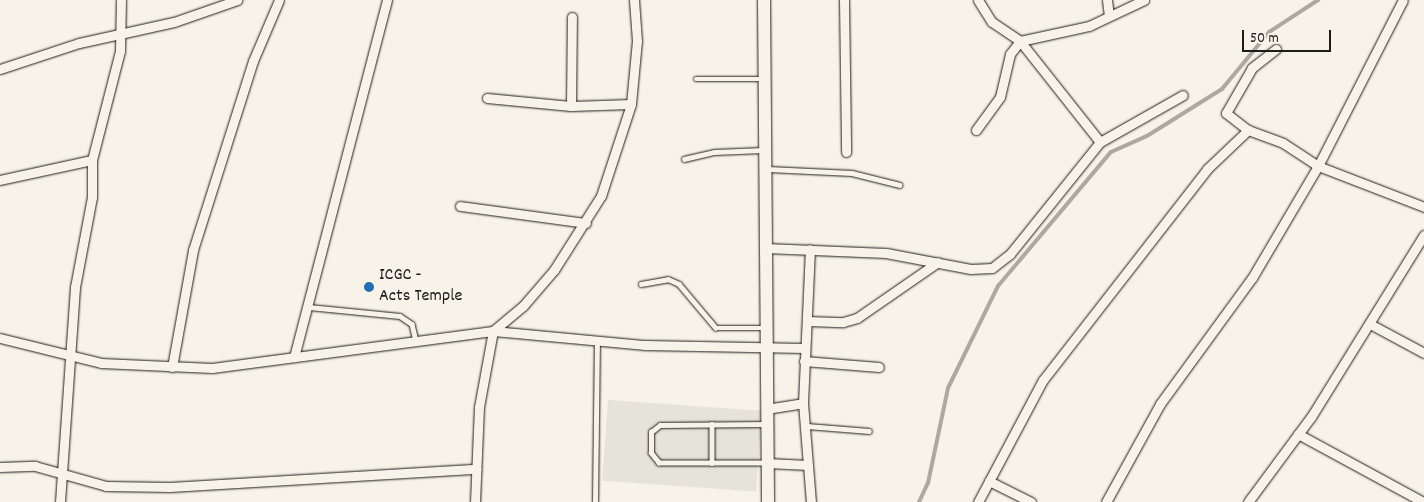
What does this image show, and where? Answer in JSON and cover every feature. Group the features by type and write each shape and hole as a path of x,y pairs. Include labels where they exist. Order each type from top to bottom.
{"main road":[{"path":"764,0 764,248 768,502"}],"street":[{"path":"60,502 73,359 76,287 92,197 92,160 122,34 121,0"},
{"path":"0,69 79,43 122,34 237,0"},
{"path":"172,367 193,250 253,61 279,0"},
{"path":"294,357 309,308 340,167 387,0"},
{"path":"476,502 479,407 493,331 523,306 586,223 621,146 631,104 637,41 634,0"},
{"path":"844,0 846,152"},
{"path":"978,0 992,22 1020,41 1100,142"},
{"path":"1107,0 1109,16"},
{"path":"976,130 1000,97 1010,54 1020,41 1080,29 1144,0"},
{"path":"1106,502 1160,404 1252,278 1318,166 1403,0"},
{"path":"571,106 572,17"},
{"path":"1276,49 1252,68 1225,108 1248,130 1283,143 1318,166 1424,207"},
{"path":"764,248 886,253 982,270 1000,264 1100,142 1183,95"},
{"path":"487,98 571,106 631,104"},
{"path":"978,502 1043,380 1207,169 1248,130"},
{"path":"0,180 92,160"},
{"path":"460,206 586,223"},
{"path":"1248,502 1298,434 1370,324 1424,235"},
{"path":"810,249 803,403 807,426 811,502"},
{"path":"808,321 843,322 857,318 938,262"},
{"path":"1370,324 1424,353"},
{"path":"0,338 41,345 73,359 172,367 212,368 493,331 597,341 767,349 804,348"},
{"path":"804,361 879,367"},
{"path":"766,408 803,403"},
{"path":"1298,434 1423,502"},
{"path":"767,463 808,465"},
{"path":"0,467 35,466 106,486 170,487 476,469"},
{"path":"989,481 1031,502"}],"lane":[{"path":"696,79 764,80"},
{"path":"684,159 714,152 764,150"},
{"path":"764,169 852,173 900,185"},
{"path":"641,284 668,280 679,284 716,328 766,328"},
{"path":"309,308 400,316 412,324 416,341"},
{"path":"595,502 597,341"},
{"path":"712,424 712,463"},
{"path":"766,424 660,425 651,432 651,453 659,462 767,463"},
{"path":"807,426 869,431"}],"shaded area":[{"path":"608,400 762,411 756,492 602,481"}],"waterway":[{"path":"919,502 928,483 948,388 998,286 1111,152 1147,136 1222,89 1269,32 1318,0"}],"place":[{"name":"ICGC - Acts Temple","path":"369,287"}]}
